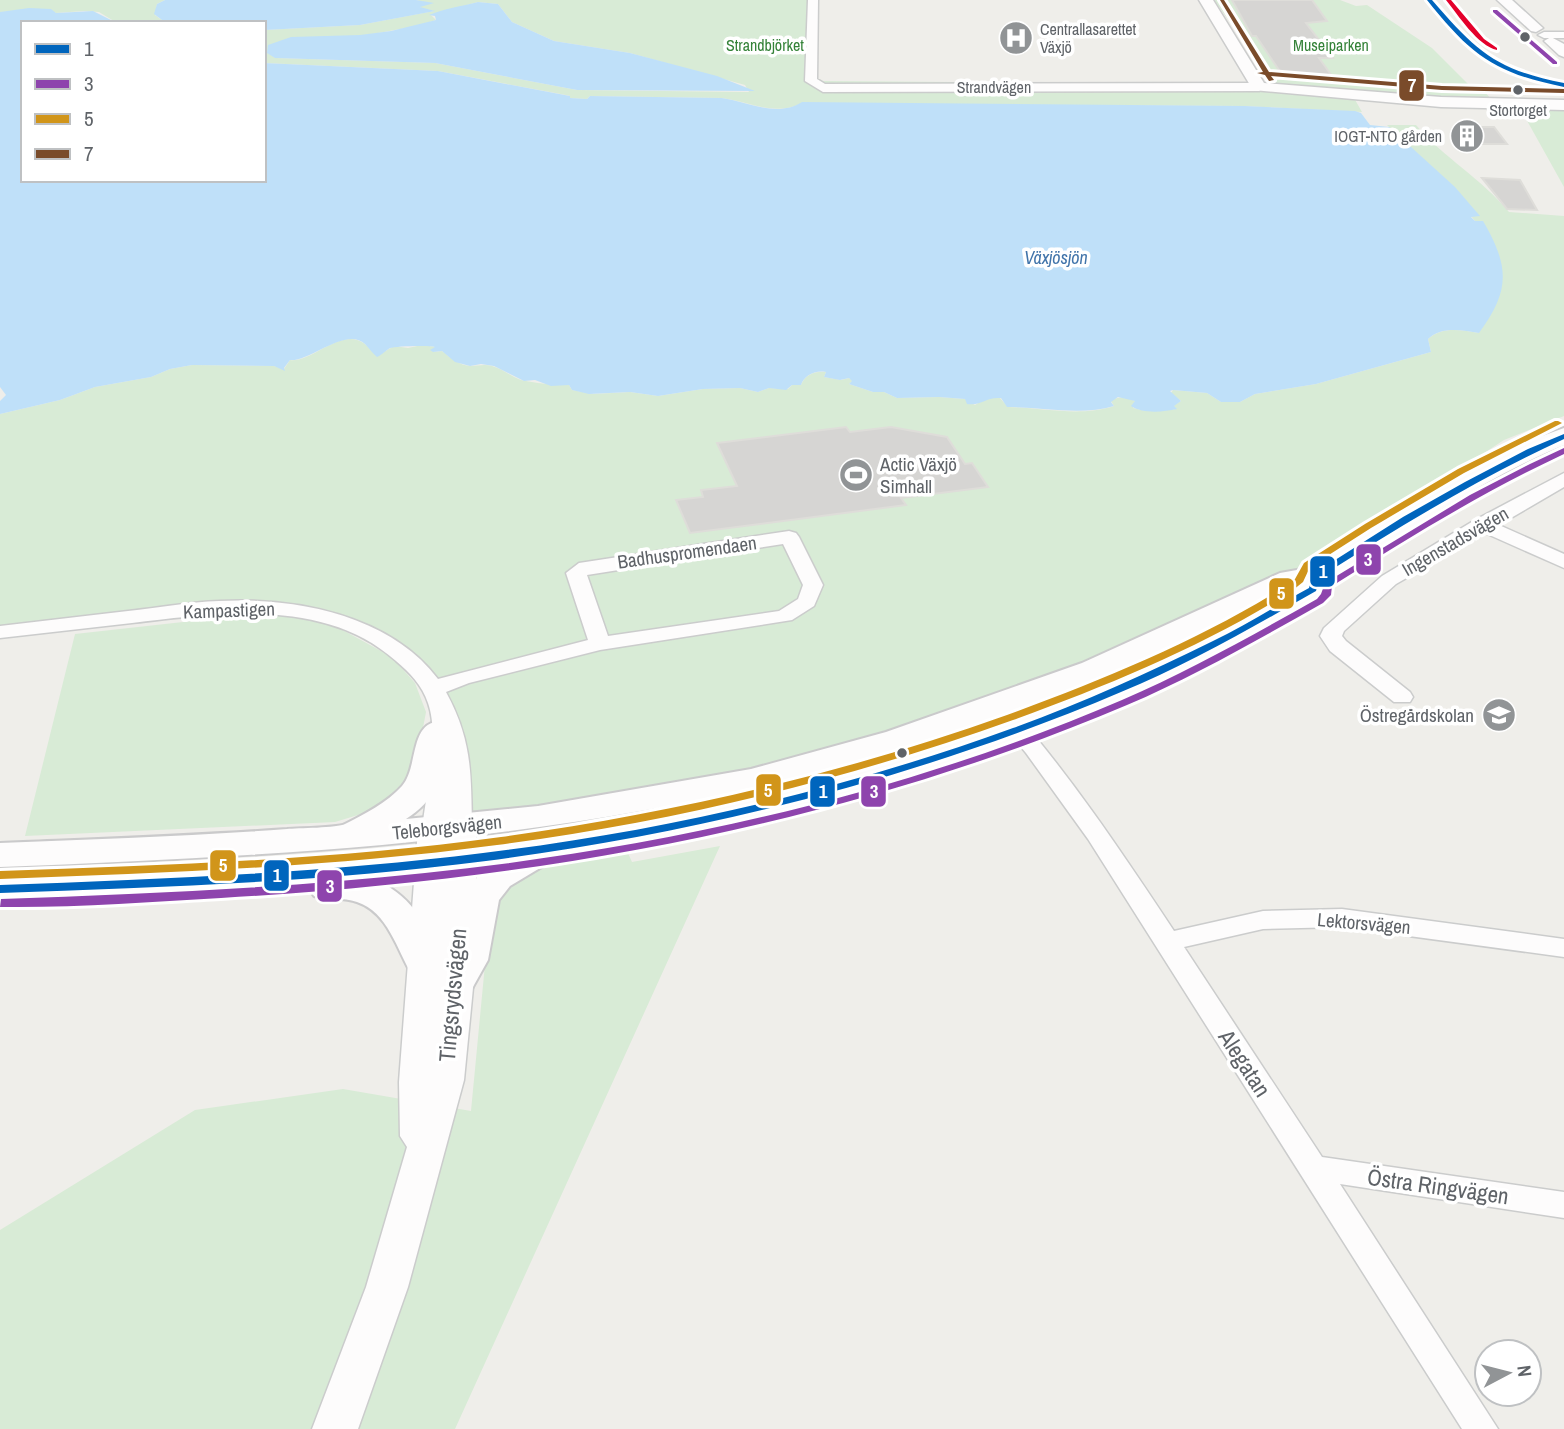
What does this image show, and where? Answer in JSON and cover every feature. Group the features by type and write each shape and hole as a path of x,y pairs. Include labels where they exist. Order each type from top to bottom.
{"main road":[{"name":"Teleborgsvägen","path":"0,889 213,881 447,844 538,818 753,780 898,739 1008,718 1120,689 1242,632 1313,589 1316,576 1424,508 1527,452 1564,436"},
{"name":"Teleborgsvägen","path":"0,855 164,849 347,836 447,844 554,846 684,822 868,777 1008,718"},
{"path":"347,836 400,807 415,794 426,775 431,741 442,721"},
{"path":"213,881 294,889 345,887 367,890 386,899 397,909 440,974 468,960 476,911 488,887 521,861 554,846"}],"street":[{"name":"Strandvägen","path":"813,0 811,81 822,88 1259,87"},
{"path":"1206,0 1259,87 1428,102 1564,105"},
{"path":"1504,0 1549,35 1564,52"},
{"name":"Ingenstadsvägen","path":"1402,697 1338,646 1331,636 1335,628 1389,580 1564,479"},
{"path":"1482,524 1564,562"},
{"name":"Badhuspromendaen","path":"789,537 813,585 807,601 785,616 600,644 576,573 586,567 789,537"},
{"name":"Kampastigen","path":"0,632 219,607 291,610 337,622 388,642 407,658 433,689 442,721 447,844"},
{"path":"433,689 461,678 600,644"},
{"name":"Alegatan","path":"1008,718 1097,833 1481,1429"},
{"name":"Tingsrydsvägen","path":"335,1429 387,1287 421,1161 418,1082 440,974 447,844"},
{"name":"Lektorsvägen","path":"1165,942 1263,920 1342,918 1564,948"},
{"name":"Östra Ringvägen","path":"1313,1168 1564,1205"}],"green space":[{"path":"0,0 165,0 157,4 155,15 163,21 114,21 99,12 84,11 56,13 36,9 0,12"},
{"name":"Strandbjörket","path":"416,0 817,0 815,77 823,81 1223,84 1354,98 1362,112 1245,106 800,104 781,109 722,98 569,98 570,96 566,95 438,71 266,63 266,30 360,25 434,11 420,6 427,3","holes":["478,2 498,4 512,22 554,41 630,53 745,85 749,92 577,90 435,63 276,58 268,53 417,26 436,20 431,15"]},
{"name":"Museiparken","path":"1214,0 1340,0 1356,6 1367,5 1432,48 1468,84 1479,85 1491,99 1340,93 1274,83"},
{"path":"1520,108 1564,110 1564,187"},
{"path":"1387,125 1416,125 1509,212 1564,216 1564,416 1504,440 1291,579 1093,670 753,780 434,829 433,689 358,629 254,606 0,632 0,414 60,400 95,387 151,377 170,369 192,365 274,366 284,369 290,360 308,356 346,339 365,344 377,356 394,346 436,347 433,352 442,351 463,364 492,366 521,380 569,385 572,390 593,394 630,392 658,396 703,389 740,388 758,392 769,388 788,389 792,385 801,385 814,373 826,372 824,377 841,380 849,378 853,381 849,384 873,392 884,392 897,398 965,399 975,405 986,398 1000,398 1008,407 1088,411 1114,406 1111,401 1123,398 1135,401 1133,408 1146,411 1176,409 1173,406 1181,401 1171,393 1173,390 1207,393 1221,402 1240,402 1255,394 1316,384 1431,352 1428,339 1439,332 1452,330 1479,333 1497,250 1483,222 1475,221 1471,216 1479,216"},
{"path":"216,612 290,615 328,622 392,657 415,683 426,712 415,770 404,790 381,808 335,822 25,836 75,634 210,619"},
{"path":"623,842 632,862 720,846 455,1429 0,1429 0,1230 195,1110 343,1089 471,1111 490,912 527,861"}],"water":[{"path":"165,0 416,0 434,3 420,7 435,11 360,25 266,30 266,21 163,21 154,14 157,4"},
{"path":"478,2 498,4 512,22 554,41 630,53 717,76 755,91 577,90 435,63 275,58 267,53 268,45 291,37 360,35 391,31 436,20 435,16 429,15"},
{"name":"Växjösjön","path":"29,8 51,9 56,13 93,11 113,21 21,21 21,182 266,182 266,63 438,71 570,98 722,98 773,109 792,107 802,102 1245,106 1355,111 1361,113 1370,125 1389,127 1455,187 1480,216 1471,217 1475,221 1483,221 1492,237 1502,266 1501,291 1479,333 1452,330 1439,332 1428,339 1431,352 1316,384 1255,394 1240,402 1221,402 1207,393 1173,390 1170,391 1181,401 1174,406 1177,409 1159,411 1136,409 1131,406 1135,401 1118,397 1111,402 1114,406 1075,411 1007,407 1001,398 967,404 965,399 897,398 884,392 873,392 849,384 852,381 849,378 840,380 824,377 826,372 810,374 801,385 792,385 786,390 769,388 758,392 740,388 703,389 658,396 630,392 589,394 572,390 569,385 551,386 535,380 524,381 494,366 470,366 455,362 442,351 430,350 435,347 393,347 377,357 365,344 348,339 290,360 284,368 285,371 274,366 192,365 170,369 151,377 95,387 60,400 0,414 0,401 6,395 0,387 0,12"}],"building":[{"path":"1232,0 1312,0 1327,21 1306,23 1333,58 1319,58 1332,76 1283,76 1256,36 1252,36"},
{"path":"1460,127 1494,127 1507,144 1475,144"},
{"path":"1482,178 1520,180 1537,210 1507,209"},
{"name":"Actic Växjö Simhall","path":"846,427 850,432 891,427 947,437 965,464 972,463 988,487 901,498 906,505 690,533 676,500 703,497 701,490 737,486 717,443"}],"transit line":[{"name":"7","path":"1222,0 1271,80"},
{"name":"1","path":"1429,0 1459,34 1486,58 1519,74 1564,85"},
{"path":"1448,0 1482,40 1495,49"},
{"name":"3","path":"1495,11 1555,63"},
{"name":"7","path":"1260,73 1442,88 1564,91"},
{"name":"5","path":"0,875 313,860 500,841 579,829 738,798 894,756 1046,704 1121,674 1211,632 1290,588 1299,580 1307,565 1399,507 1493,454 1558,423"},
{"name":"1","path":"0,889 304,874 485,857 592,842 699,821 807,796 914,766 1019,730 1121,689 1219,642 1313,589 1316,576 1406,519 1499,467 1564,436"},
{"name":"3","path":"1,903 306,888 488,870 595,855 704,834 812,809 919,779 1024,743 1127,701 1226,654 1320,601 1326,595 1328,585 1415,531 1473,497 1564,451"}],"place":[{"name":"Centrallasarettet Växjö","path":"1016,38"},
{"name":"Stortorget","path":"1518,90"},
{"name":"IOGT-NTO gården","path":"1467,136"},
{"name":"Actic Växjö Simhall","path":"856,475"},
{"name":"Östregårdskolan","path":"1499,715"}]}
